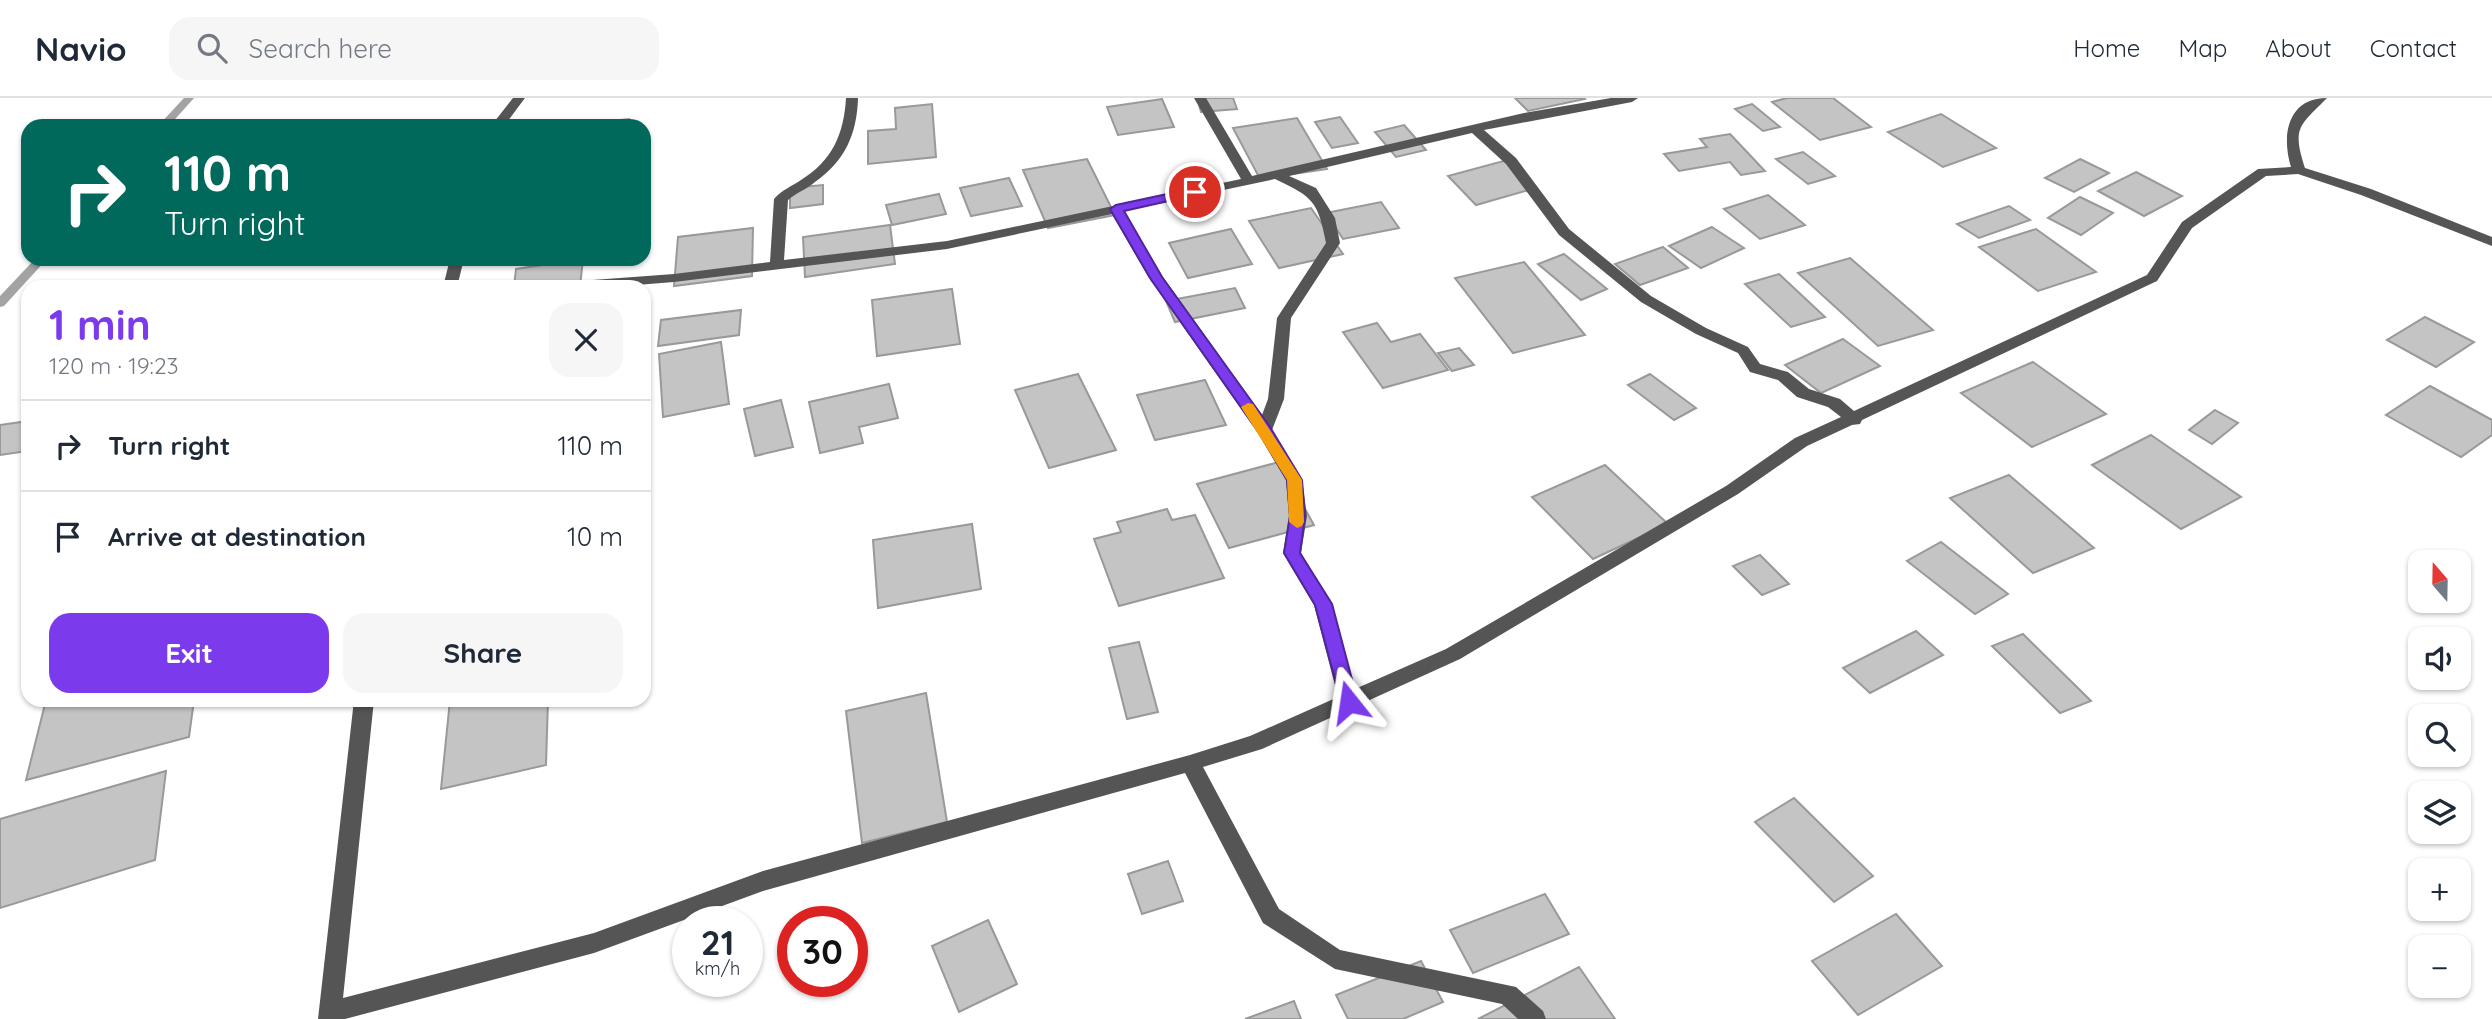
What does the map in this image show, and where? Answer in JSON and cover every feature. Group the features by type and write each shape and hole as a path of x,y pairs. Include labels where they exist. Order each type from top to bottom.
{"street":[{"path":"502,119 519,98"},
{"path":"776,266 781,199 809,181 848,139 852,98"},
{"path":"1200,98 1248,180"},
{"path":"647,280 947,245 1475,128 1632,98"},
{"path":"2299,170 2290,146 2293,125 2321,98"},
{"path":"1475,128 1511,160 1564,232 1646,299 1701,331 1743,350 1755,368 1783,376 1803,393 1834,403 1854,420"},
{"path":"363,707 329,1016 594,943 763,881 1255,743 1349,702 1453,654 1732,489 1801,442 1854,420 2152,278 2187,226 2263,172 2299,170 2366,192 2492,242"},
{"path":"1264,430 1276,399 1284,318 1333,243 1328,218 1311,191 1276,174"},
{"path":"1116,209 1156,278 1264,430 1294,480 1298,516 1292,553 1323,604 1349,702"},
{"path":"1190,763 1271,916 1335,959 1508,995 1535,1019"}],"building":[{"path":"1197,98 1233,98 1237,109 1201,112"},
{"path":"1515,98 1584,98 1585,99 1528,111"},
{"path":"1787,98 1833,98 1871,127 1820,140 1772,102"},
{"path":"1162,99 1174,127 1118,135 1107,107"},
{"path":"932,104 936,157 868,164 868,131 896,129 895,108"},
{"path":"1752,104 1780,127 1763,131 1735,109"},
{"path":"1941,114 1996,148 1943,167 1888,132"},
{"path":"1340,117 1358,143 1332,148 1315,122"},
{"path":"1297,118 1327,169 1260,179 1233,128"},
{"path":"1404,125 1426,150 1396,157 1375,132"},
{"path":"1730,134 1765,171 1741,175 1730,162 1679,171 1664,154 1707,147 1700,139"},
{"path":"1803,152 1835,176 1808,184 1776,159"},
{"path":"1087,159 1115,215 1048,228 1023,170"},
{"path":"2080,159 2109,173 2074,192 2045,178"},
{"path":"1507,160 1536,188 1476,205 1448,176"},
{"path":"2136,172 2182,196 2144,216 2098,191"},
{"path":"1009,178 1022,206 971,216 960,188"},
{"path":"823,185 823,204 790,208 790,188"},
{"path":"939,194 946,214 892,225 886,205"},
{"path":"1768,195 1805,225 1760,239 1724,209"},
{"path":"2080,197 2113,213 2081,235 2048,218"},
{"path":"1381,202 1399,228 1343,239 1326,213"},
{"path":"2009,206 2030,220 1979,238 1957,224"},
{"path":"1311,208 1343,254 1279,268 1249,221"},
{"path":"890,225 895,264 805,277 803,237"},
{"path":"1712,227 1744,248 1701,268 1669,246"},
{"path":"753,228 752,276 674,286 678,237"},
{"path":"1231,229 1252,264 1188,278 1169,243"},
{"path":"2036,229 2096,272 2038,291 1979,247"},
{"path":"1663,247 1688,268 1640,285 1615,264"},
{"path":"1564,254 1607,289 1581,300 1538,264"},
{"path":"1850,258 1933,330 1878,346 1798,273"},
{"path":"1524,262 1585,335 1513,353 1455,278"},
{"path":"582,266 581,280 515,280 516,269"},
{"path":"1779,274 1825,317 1791,327 1745,284"},
{"path":"1235,288 1245,308 1175,322 1166,301"},
{"path":"952,289 960,344 877,356 872,300"},
{"path":"741,310 739,335 658,346 661,320"},
{"path":"2425,317 2474,342 2436,367 2387,340"},
{"path":"1377,323 1391,342 1420,334 1448,370 1383,388 1343,332"},
{"path":"1843,339 1880,366 1821,393 1785,365"},
{"path":"721,342 729,404 663,417 659,354"},
{"path":"1459,348 1474,365 1452,371 1438,353"},
{"path":"2033,362 2106,414 2032,447 1961,393"},
{"path":"1078,374 1116,450 1049,468 1015,390"},
{"path":"1650,374 1696,408 1674,420 1628,385"},
{"path":"1205,380 1226,425 1155,440 1137,395"},
{"path":"889,384 898,418 859,427 863,443 820,453 809,402"},
{"path":"2430,386 2492,420 2492,435 2461,457 2386,415"},
{"path":"781,400 793,447 755,456 744,409"},
{"path":"2215,410 2238,423 2212,444 2189,430"},
{"path":"21,422 21,452 0,455 0,425"},
{"path":"2151,435 2241,497 2181,529 2092,465"},
{"path":"1279,462 1314,525 1229,548 1197,484"},
{"path":"1605,465 1668,524 1593,559 1532,497"},
{"path":"2009,475 2094,548 2033,573 1950,498"},
{"path":"1167,509 1172,520 1195,515 1224,578 1119,606 1094,539 1121,532 1117,522"},
{"path":"972,524 981,589 878,608 873,540"},
{"path":"1941,542 2008,594 1975,614 1907,561"},
{"path":"1760,555 1789,584 1762,595 1733,566"},
{"path":"1916,631 1943,655 1870,693 1843,668"},
{"path":"2023,634 2091,701 2060,713 1992,646"},
{"path":"1139,642 1158,712 1127,719 1109,648"},
{"path":"926,693 947,822 862,843 846,711"},
{"path":"44,707 193,707 189,737 26,780"},
{"path":"449,707 548,707 546,765 441,789"},
{"path":"166,771 155,860 0,908 0,819"},
{"path":"1794,798 1873,876 1834,902 1755,822"},
{"path":"1168,861 1183,901 1142,914 1128,874"},
{"path":"1545,894 1569,934 1473,973 1450,930"},
{"path":"1896,914 1942,966 1858,1015 1812,961"},
{"path":"988,920 1017,984 959,1012 932,946"},
{"path":"1421,961 1443,1002 1403,1019 1348,1019 1336,995"},
{"path":"1579,967 1615,1019 1478,1019"},
{"path":"1294,1001 1301,1019 1245,1019"}],"waterway":[{"path":"170,119 189,98"},
{"path":"21,280 34,266"},
{"path":"0,303 21,280"}],"slow traffic":[{"path":"1248,407 1294,480 1297,522"}],"route":[{"path":"1195,192 1116,209 1156,278 1264,430 1294,480 1298,516 1292,553 1323,604 1349,702"}]}
